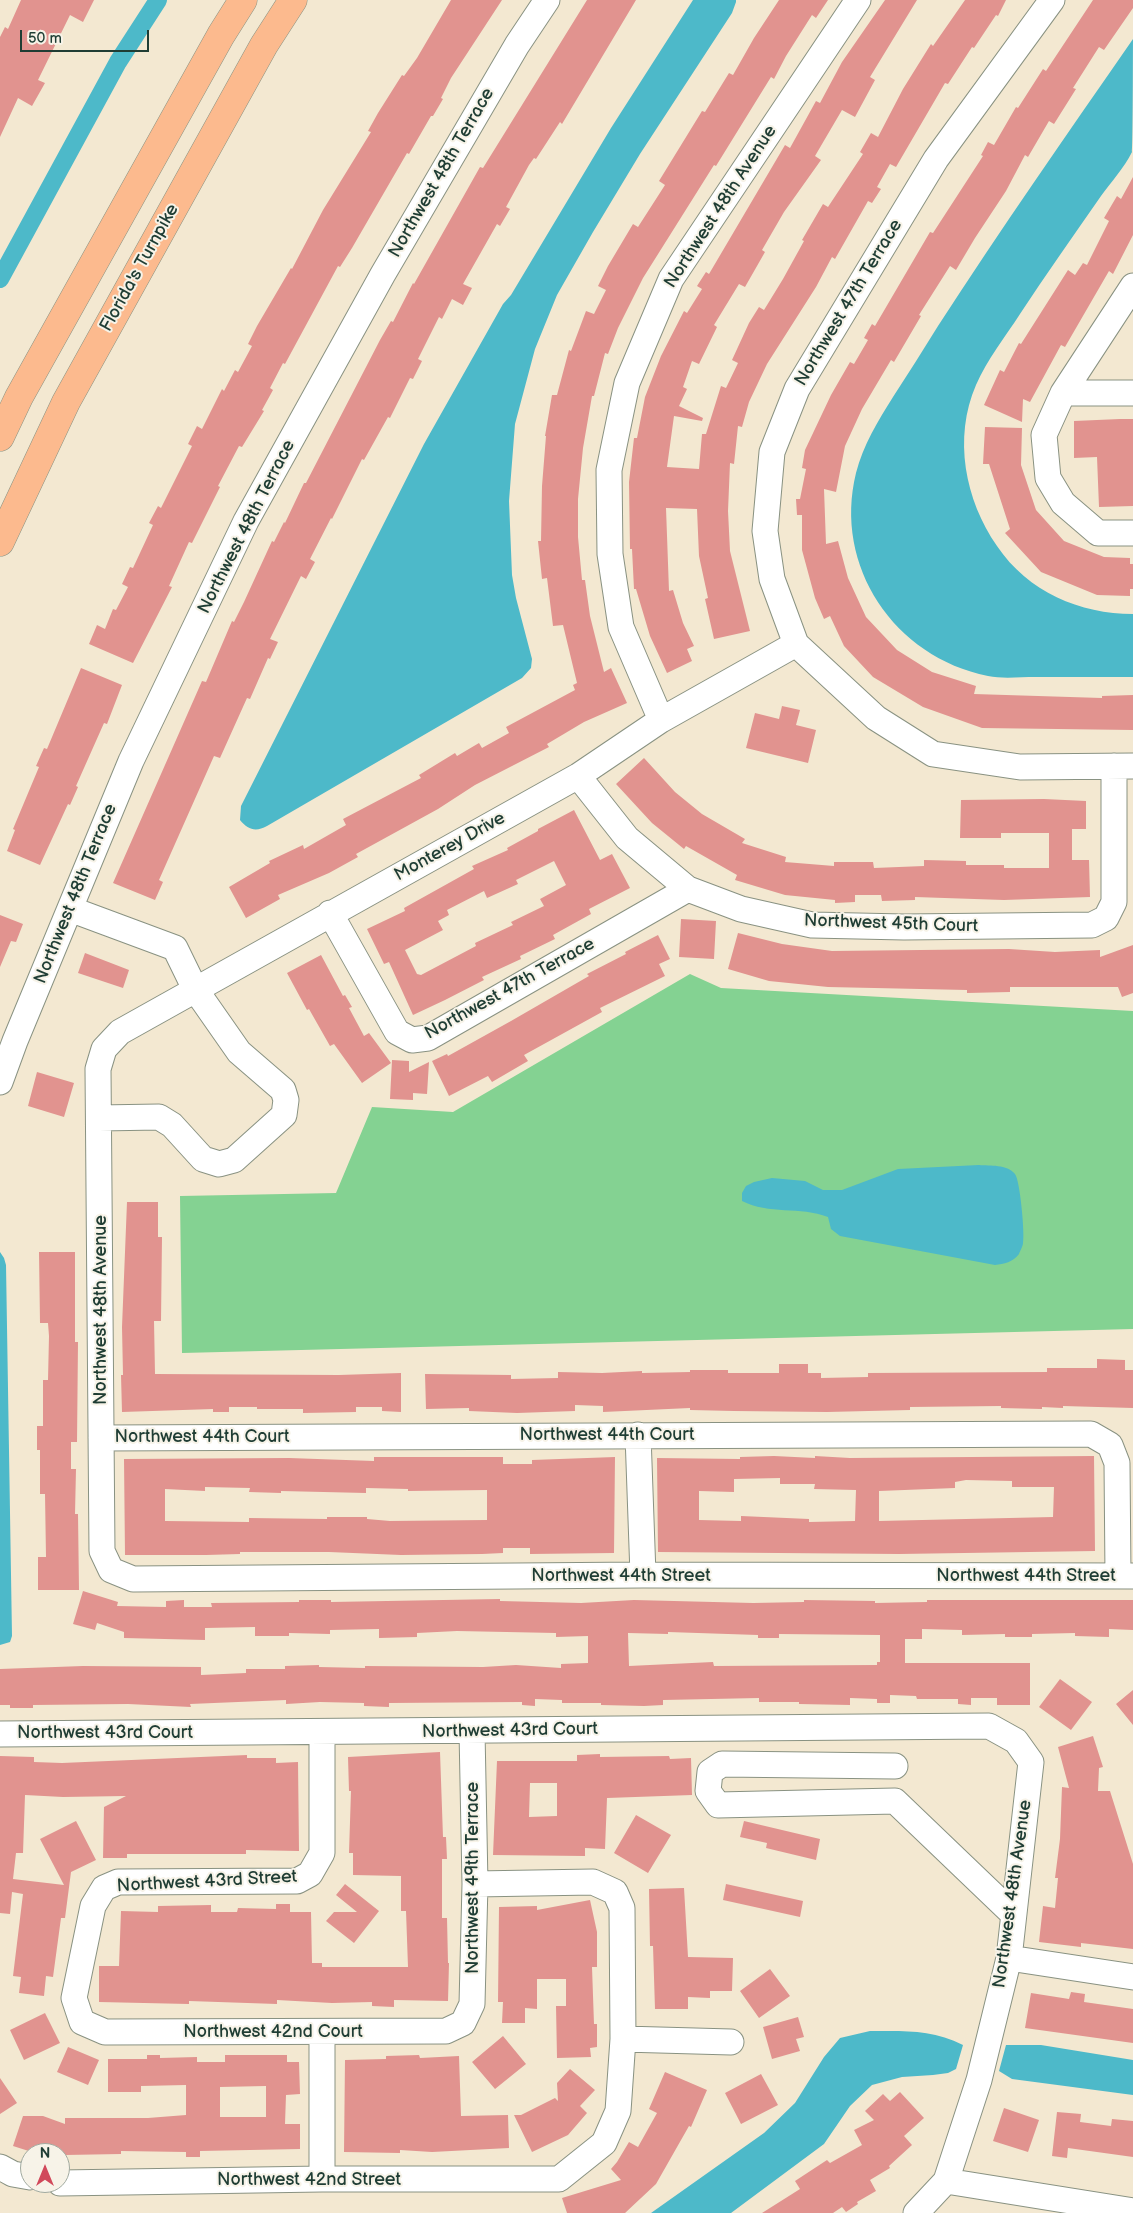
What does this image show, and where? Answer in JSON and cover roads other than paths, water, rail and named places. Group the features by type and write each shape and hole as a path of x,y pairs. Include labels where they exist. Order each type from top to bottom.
{"highway":[{"path":"0,437 24,388 221,35 243,0"},
{"name":"Florida's Turnpike","path":"0,542 66,402 264,45 293,0"}],"street":[{"name":"Northwest 48th Terrace","path":"0,1082 131,761 246,521 383,274 517,46 547,0"},
{"name":"Northwest 48th Avenue","path":"661,720 621,627 610,554 609,470 627,383 671,279 858,0"},
{"name":"Northwest 47th Terrace","path":"796,644 772,579 765,531 772,452 798,388 936,159 1052,0"},
{"path":"1133,286 1062,393 1044,435 1048,478 1063,503 1098,533 1133,534"},
{"path":"1062,393 1133,393"},
{"path":"796,644 876,718 933,754 1020,767 1123,766"},
{"name":"Monterey Drive","path":"104,1049 120,1032 578,776 661,720 796,644"},
{"name":"Northwest 45th Court","path":"578,776 628,838 688,889 741,909 812,925 904,927 1092,925 1106,918 1114,902 1123,766"},
{"name":"Northwest 47th Terrace","path":"330,913 398,1032 412,1040 428,1038 688,889"},
{"path":"70,909 174,948 195,989 239,1052 283,1090 286,1100 284,1115 234,1160 219,1164 203,1159 172,1125 159,1117 99,1118"},
{"name":"Northwest 48th Avenue","path":"104,1049 98,1069 102,1551 111,1570"},
{"path":"638,1434 643,1575"},
{"name":"Northwest 44th Court","path":"101,1438 638,1434 1092,1434 1110,1445 1117,1463 1125,1576"},
{"name":"Northwest 44th Street","path":"111,1570 133,1579 643,1575 1125,1576"},
{"name":"Northwest 43rd Court","path":"0,1734 989,1726 1016,1741"},
{"path":"895,1727 895,1800"},
{"name":"Northwest 49th Terrace","path":"463,2023 472,2004 475,1884 472,1731"},
{"name":"Northwest 43rd Street","path":"82,2022 74,1998 93,1906 104,1888 118,1882 297,1881 310,1874 322,1853 322,1732"},
{"name":"Northwest 48th Avenue","path":"916,2213 946,2180 979,2080 1008,1958 1031,1762 1016,1741"},
{"path":"895,1766 722,1764 710,1772 708,1791 718,1804 895,1800 1014,1914"},
{"path":"475,1884 593,1882 614,1892 622,1908 623,2039 731,2042"},
{"path":"1008,1958 1133,1977"},
{"name":"Northwest 42nd Court","path":"82,2022 105,2032 446,2031 463,2023"},
{"path":"322,2032 322,2179"},
{"name":"Northwest 42nd Street","path":"70,2182 559,2179 604,2143 618,2112 623,2039"},
{"path":"0,2167 13,2174 20,2175"},
{"path":"946,2180 1133,2211"}],"water":[{"path":"693,0 736,0 736,2 732,13 640,154 557,295 535,349 515,424 509,501 512,575 532,659 531,668 522,678 267,826 259,829 249,828 240,820 241,806 424,444 503,304 511,295 611,128"},
{"path":"1133,39 1132,152 1050,269 985,367 969,405 964,447 970,489 977,509 997,546 1024,576 1040,588 1075,605 1113,613 1133,614 1133,677 1005,678 988,676 954,666 924,649 899,628 878,602 863,573 854,541 851,508 856,473 867,443 877,424 938,326"},
{"path":"979,1165 998,1166 1008,1169 1017,1178 1022,1207 1023,1244 1017,1257 1005,1263 995,1265 840,1236 831,1229 828,1217 807,1212 763,1208 742,1201 742,1193 746,1186 772,1178 805,1181 823,1190 842,1190 898,1169"},
{"path":"0,1252 6,1265 12,1636 10,1642 0,1645"},
{"path":"870,2031 917,2032 940,2036 963,2045 956,2069 948,2073 902,2077 872,2085 850,2106 824,2144 731,2213 651,2213 764,2133 795,2103 824,2057 840,2038"},
{"path":"1006,2045 1041,2045 1133,2060 1133,2095 1012,2079 999,2071"}],"waterway":[{"path":"0,279 118,62 158,0"}]}
